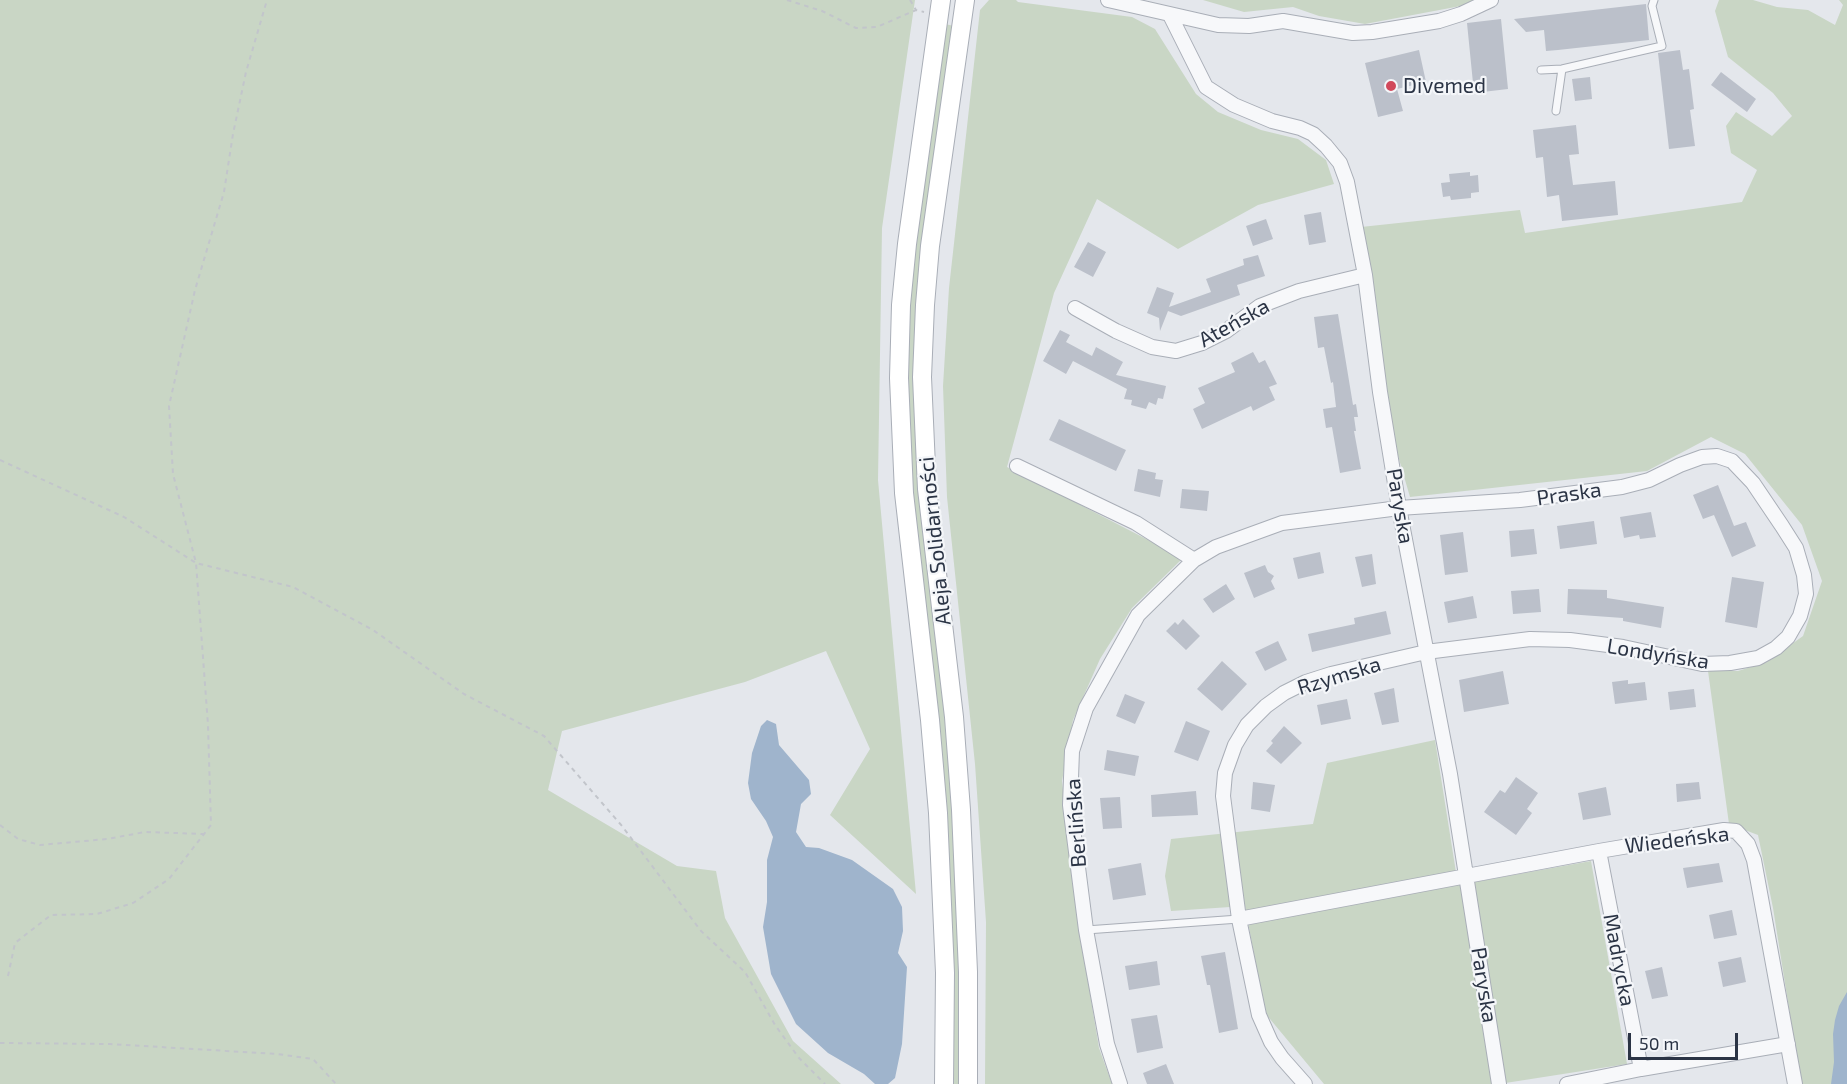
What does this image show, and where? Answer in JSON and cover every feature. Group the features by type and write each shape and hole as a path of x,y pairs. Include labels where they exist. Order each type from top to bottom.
{"main road":[{"name":"Aleja Solidarności","path":"941,0 907,244 901,304 898,378 904,493 930,720 938,813 945,973 944,1084"},
{"name":"Aleja Solidarności","path":"965,0 928,267 922,377 927,489 952,705 961,810 968,972 968,1084"}],"street":[{"path":"1107,0 1234,27 1283,21 1353,33 1439,21 1491,0"},
{"name":"Paryska","path":"1170,15 1206,87 1234,105 1272,122 1300,128 1313,134 1340,163 1347,182 1365,275 1380,392 1400,508 1448,763 1499,1084"},
{"name":"Ateńska","path":"1075,308 1116,331 1152,347 1176,351 1226,331 1260,306 1290,294 1365,275"},
{"name":"Praska","path":"1400,508 1520,500 1622,487 1649,480 1702,457 1717,456 1732,461"},
{"name":"Londyńska","path":"1426,652 1530,639 1570,640 1702,664 1758,658 1776,648 1788,637 1800,616 1806,594 1804,574 1796,548 1782,526 1753,483 1732,461"},
{"path":"1017,466 1136,523 1194,560"},
{"name":"Berlińska","path":"1120,1084 1107,1044 1086,930 1070,805 1072,751 1086,708 1138,615 1194,560 1216,547 1282,523 1400,508"},
{"name":"Rzymska","path":"1305,1084 1271,1042 1259,1015 1239,919 1223,796 1229,763 1235,745 1247,725 1275,699 1306,682 1330,674 1426,652"},
{"name":"Wiedeńska","path":"1466,876 1599,850 1724,830 1737,831 1748,844 1754,860 1795,1084"},
{"name":"Madrycka","path":"1599,850 1641,1069"},
{"path":"1239,919 1466,876"},
{"path":"1567,1084 1788,1044"}],"lane":[{"path":"1541,70 1562,69 1662,46 1652,6 1654,0"},
{"path":"1556,111 1562,69"},
{"path":"1086,930 1239,919"}],"path":[{"path":"8,976 15,943 51,915 97,914 133,903 169,879 211,825 208,725 196,563 173,474 169,406 195,290 224,192 246,72 267,0"},
{"path":"787,0 822,10 856,28 877,27 916,10 927,12"},
{"path":"910,0 916,10"},
{"path":"0,460 124,517 196,563 293,587 373,630 464,694 544,736 622,826 701,931 745,972 775,1025 799,1058 825,1084"},
{"path":"0,825 18,839 40,845 107,839 146,832 204,834"},
{"path":"0,1043 110,1044 277,1054 313,1059 336,1084"}],"green space":[{"path":"0,0 915,0 882,228 878,480 916,894 830,815 870,749 826,651 745,682 562,731 548,790 677,866 716,871 725,918 793,1041 841,1084 0,1084"},
{"path":"989,0 1016,0 1132,17 1155,29 1196,94 1218,112 1261,130 1298,139 1326,160 1334,184 1258,205 1178,249 1097,199 1054,293 1007,467 1183,558 1132,608 1100,659 1073,720 1062,781 1079,927 1099,1048 1112,1084 985,1084 986,922 975,764 947,497 943,386 949,288 980,10"},
{"path":"1203,0 1477,0 1466,5 1365,24 1319,16 1293,7 1244,12"},
{"path":"1719,0 1753,0 1777,7 1808,10 1835,25 1843,5 1839,0 1847,0 1847,1084 1801,1084 1773,908 1758,835 1729,824 1708,671 1738,671 1767,662 1803,636 1822,581 1802,525 1745,454 1711,437 1647,471 1410,497 1392,435 1361,227 1520,210 1525,233 1742,202 1757,170 1731,153 1726,126 1736,112 1772,136 1792,116 1773,93 1728,57 1715,11"},
{"path":"945,24 954,26 922,246 961,972 960,1084 952,1084 906,377 911,276"},
{"path":"1435,740 1458,885 1591,861 1627,1064 1499,1084 1324,1084 1265,1013 1245,906 1171,911 1165,876 1171,839 1313,824 1327,763"}],"water":[{"path":"767,720 776,724 779,745 809,780 811,794 801,804 796,832 806,847 819,848 852,860 893,889 902,907 903,931 898,953 907,967 902,1044 895,1078 888,1084 875,1084 864,1074 828,1053 796,1024 771,974 763,927 767,902 767,860 773,837 766,821 751,799 748,783 752,753 761,726"},
{"path":"1847,992 1847,1084 1831,1084 1835,1020 1839,1006"}],"building":[{"path":"1646,4 1649,40 1546,51 1544,30 1526,32 1514,19"},
{"path":"1501,19 1508,89 1474,93 1467,23"},
{"name":"Divemed","path":"1419,50 1426,82 1397,89 1403,111 1378,117 1365,63"},
{"path":"1680,50 1683,70 1689,69 1694,109 1690,110 1695,146 1669,149 1658,53"},
{"path":"1721,72 1756,99 1747,112 1711,85"},
{"path":"1590,77 1592,99 1575,101 1572,79"},
{"path":"1576,125 1579,154 1569,155 1573,185 1615,181 1618,215 1562,221 1559,195 1547,197 1543,157 1536,158 1533,130"},
{"path":"1470,172 1470,176 1478,175 1479,192 1471,193 1471,198 1451,200 1450,196 1443,197 1441,183 1450,182 1449,174"},
{"path":"1321,212 1326,242 1309,245 1304,215"},
{"path":"1266,219 1273,239 1253,246 1246,226"},
{"path":"1088,242 1106,252 1093,277 1074,267"},
{"path":"1258,255 1265,276 1237,285 1240,295 1181,316 1168,311 1160,331 1159,318 1147,313 1157,287 1174,293 1169,307 1211,292 1206,279 1244,265 1243,259"},
{"path":"1338,314 1353,405 1356,404 1358,417 1354,417 1356,431 1354,431 1361,469 1340,473 1332,427 1326,428 1323,409 1336,407 1333,382 1331,383 1324,347 1318,348 1314,317"},
{"path":"1060,330 1070,335 1066,342 1092,356 1096,347 1123,362 1116,375 1166,386 1163,399 1158,398 1156,405 1149,402 1146,409 1131,405 1132,400 1124,399 1127,389 1073,361 1066,374 1043,361"},
{"path":"1253,352 1259,363 1265,360 1277,384 1269,387 1275,400 1253,411 1251,406 1202,429 1193,409 1205,403 1198,388 1235,372 1231,363"},
{"path":"1059,419 1126,450 1116,471 1049,440"},
{"path":"1138,469 1156,473 1155,479 1163,480 1160,497 1134,491"},
{"path":"1718,485 1734,526 1746,522 1756,546 1732,557 1714,515 1703,519 1693,495"},
{"path":"1182,489 1209,491 1207,511 1180,508"},
{"path":"1651,512 1656,537 1640,539 1639,535 1624,538 1620,517"},
{"path":"1594,521 1597,544 1560,549 1557,526"},
{"path":"1534,529 1537,554 1511,557 1509,531"},
{"path":"1463,532 1468,572 1445,575 1440,535"},
{"path":"1320,552 1324,573 1298,579 1293,558"},
{"path":"1372,554 1376,584 1362,587 1355,557"},
{"path":"1265,565 1268,572 1274,576 1271,581 1275,589 1254,598 1244,573"},
{"path":"1732,577 1764,582 1757,628 1725,622"},
{"path":"1226,584 1235,599 1213,613 1203,599"},
{"path":"1539,589 1541,612 1513,614 1511,591"},
{"path":"1568,589 1607,590 1607,598 1664,607 1661,628 1623,621 1623,618 1567,614"},
{"path":"1473,596 1477,618 1448,623 1444,602"},
{"path":"1386,611 1391,634 1312,652 1308,634 1355,624 1354,618"},
{"path":"1183,619 1200,636 1186,650 1166,631 1175,622 1178,625"},
{"path":"1278,641 1287,660 1265,671 1255,652"},
{"path":"1222,661 1247,684 1222,711 1197,689"},
{"path":"1503,671 1509,704 1464,712 1459,680"},
{"path":"1628,680 1628,684 1645,682 1647,700 1615,704 1612,682"},
{"path":"1394,688 1399,722 1382,725 1374,693"},
{"path":"1694,689 1696,707 1670,710 1668,692"},
{"path":"1125,694 1145,702 1135,724 1116,716"},
{"path":"1347,699 1351,719 1321,725 1317,705"},
{"path":"1186,721 1210,731 1198,761 1174,752"},
{"path":"1284,726 1302,743 1281,764 1266,751"},
{"path":"1107,750 1139,756 1135,776 1104,770"},
{"path":"1516,777 1538,793 1527,809 1532,813 1516,835 1484,812 1500,790 1505,793"},
{"path":"1253,782 1275,785 1270,812 1251,809"},
{"path":"1699,782 1701,799 1677,802 1676,784"},
{"path":"1606,787 1611,815 1583,820 1578,793"},
{"path":"1196,791 1198,815 1152,817 1151,795"},
{"path":"1120,797 1122,828 1103,829 1100,798"},
{"path":"1141,863 1146,895 1113,900 1108,869"},
{"path":"1719,863 1723,882 1687,888 1683,868"},
{"path":"1732,910 1737,935 1714,939 1709,915"},
{"path":"1225,952 1238,1029 1219,1033 1210,985 1207,985 1201,956"},
{"path":"1741,957 1746,982 1723,987 1718,962"},
{"path":"1157,961 1160,985 1129,990 1125,966"},
{"path":"1662,967 1668,996 1652,999 1645,971"},
{"path":"1157,1015 1163,1048 1137,1053 1131,1019"},
{"path":"1166,1064 1174,1084 1147,1084 1143,1073"}],"place":[{"name":"Divemed","path":"1391,86"}]}
